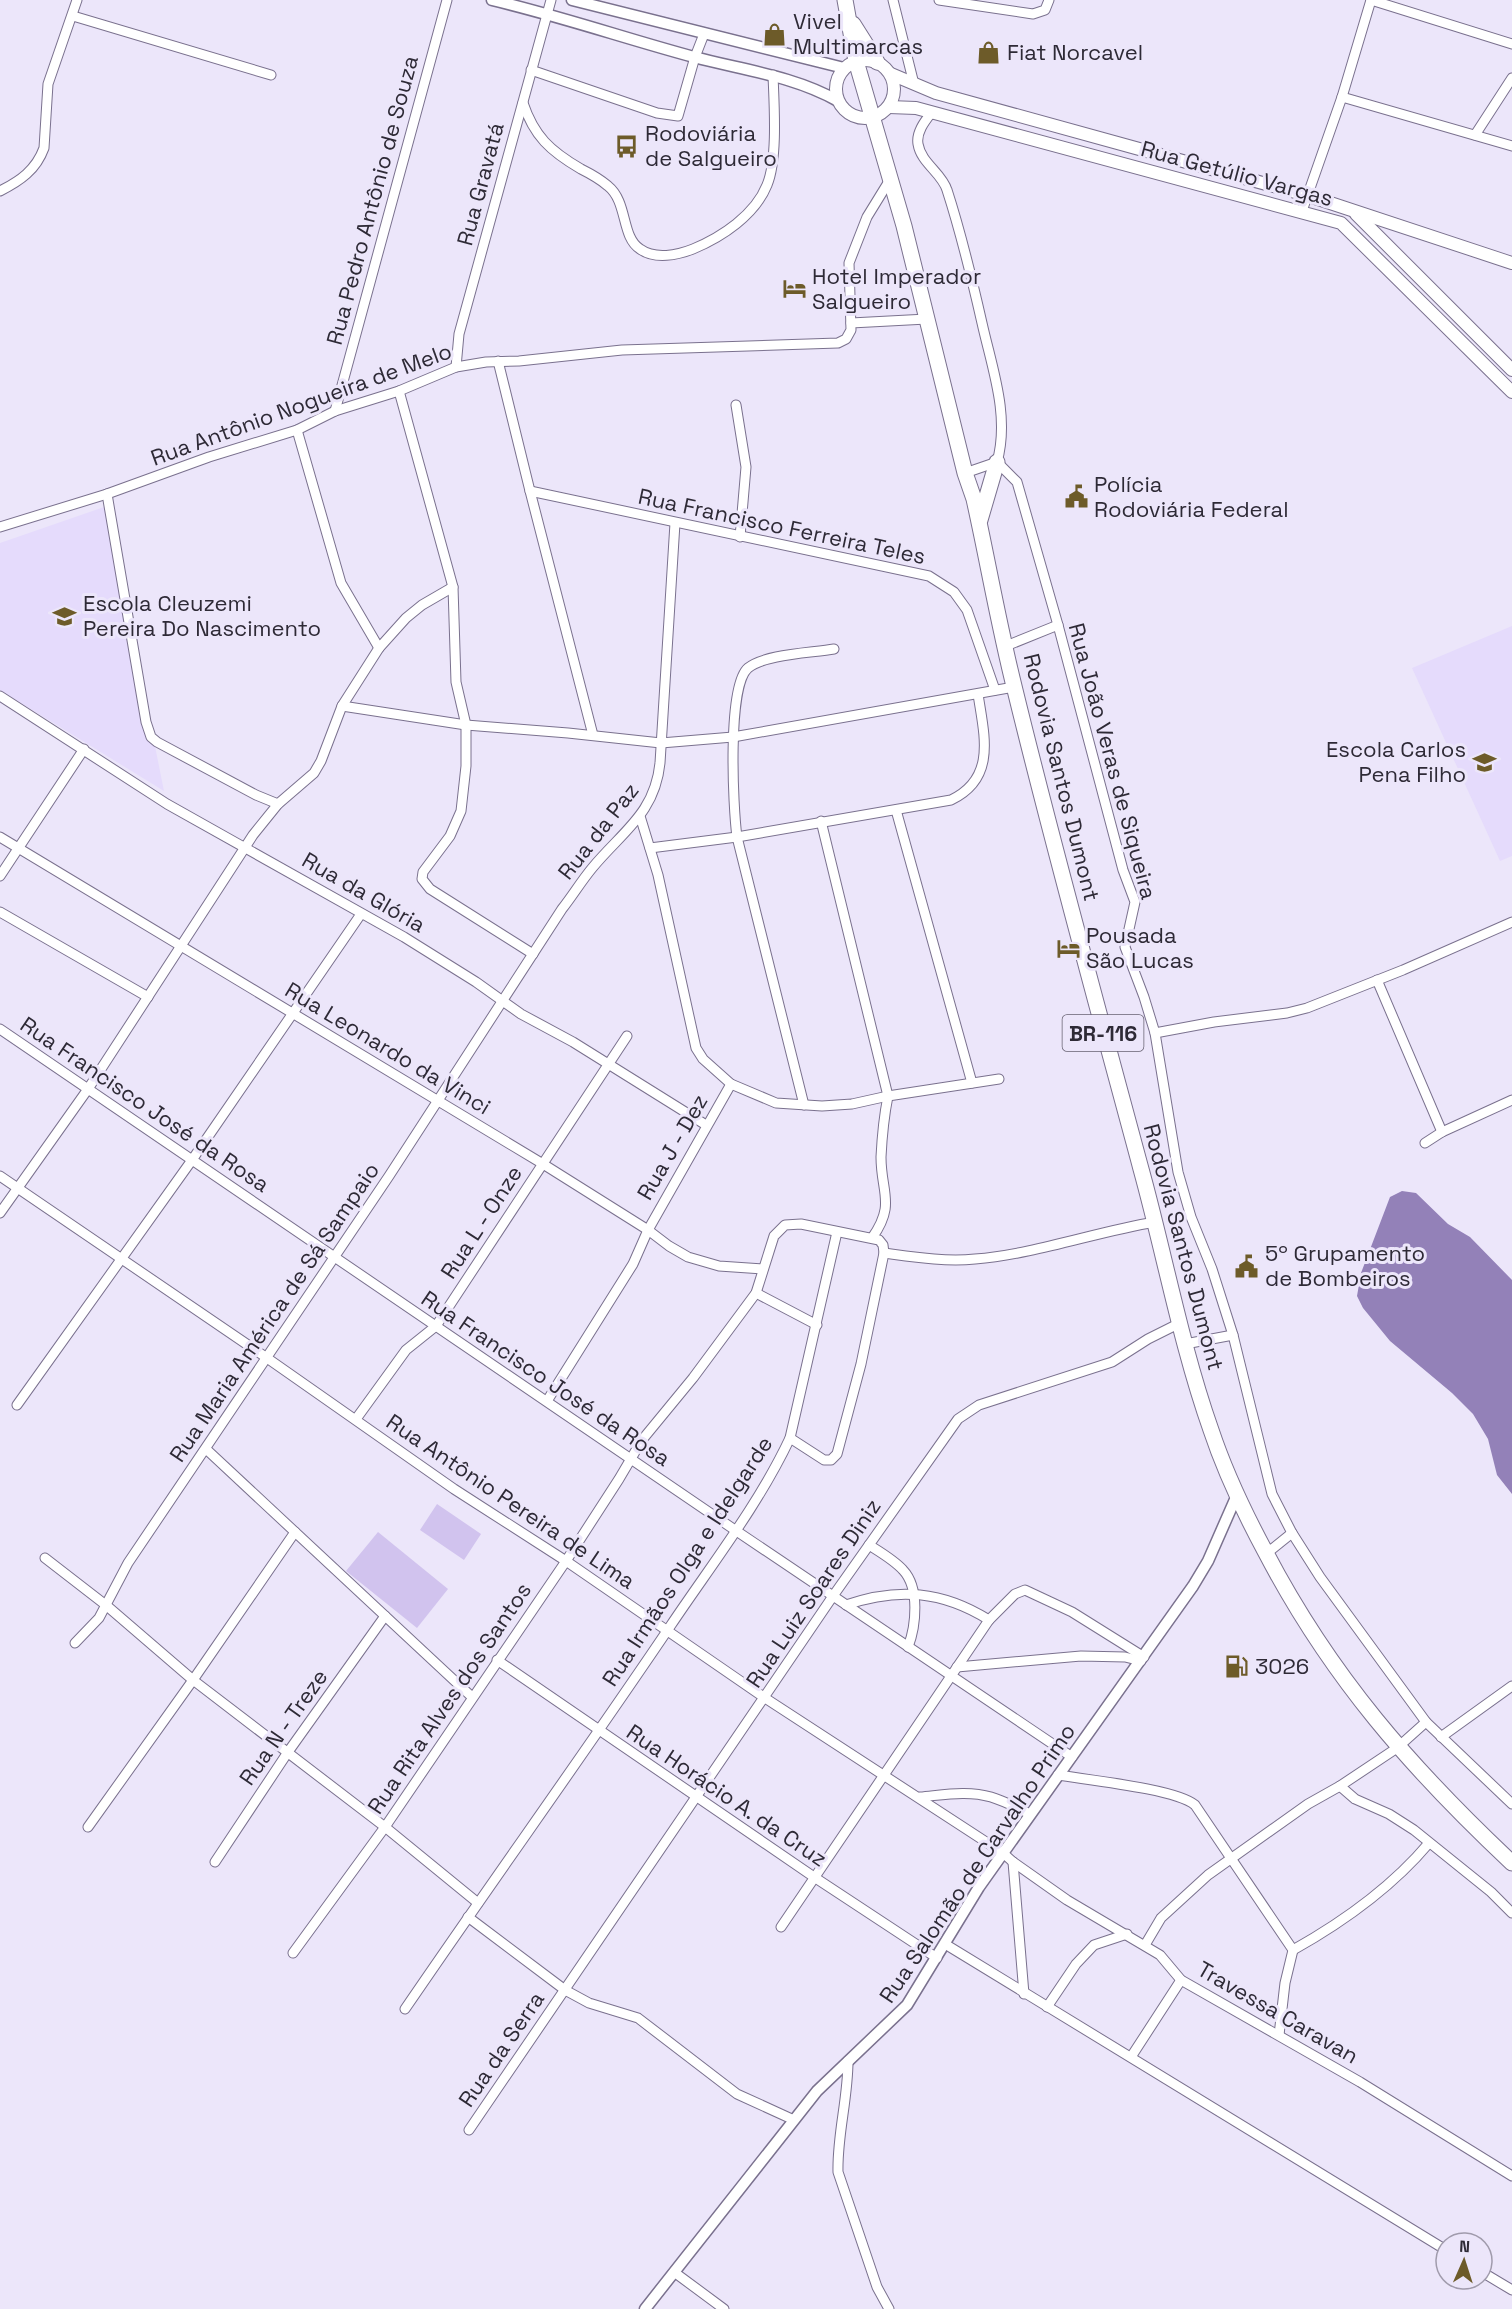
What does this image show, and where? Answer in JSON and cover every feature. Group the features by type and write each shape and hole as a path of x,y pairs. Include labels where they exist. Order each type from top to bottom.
{"highway":[{"path":"845,0 849,19 877,62"},
{"name":"Rodovia Santos Dumont","path":"849,19 850,65 891,178 979,523 1014,687 1185,1344 1212,1435 1237,1496 1266,1554 1325,1654 1397,1748 1436,1790 1512,1863"},
{"path":"979,523 997,462"}],"main road":[{"path":"891,74 894,92 889,107 882,113 871,118 854,117 842,108 838,101 836,84 850,65 867,60 877,62 891,74 936,93 1306,195 1512,263"},
{"name":"Rua Getúlio Vargas","path":"889,107 916,108 932,112 1341,223 1512,392"},
{"name":"Rua Getúlio Vargas","path":"1352,210 1512,370"}],"street":[{"path":"0,191 20,181 41,157 44,148 48,84 77,0"},
{"name":"Rua Pedro Antônio de Souza","path":"335,411 447,0"},
{"path":"492,0 547,13 695,57 773,75 804,85 838,101"},
{"name":"Rua Gravatá","path":"456,367 459,334 551,0"},
{"path":"572,0 704,34 850,65"},
{"path":"893,0 914,84"},
{"path":"939,0 1033,14 1045,10 1048,0"},
{"path":"1302,211 1342,96 1371,0 1512,44"},
{"path":"73,16 271,75"},
{"path":"531,70 657,113 678,116 704,34"},
{"path":"523,102 530,123 550,149 602,180 614,191 621,202 632,241 640,250 666,256 686,252 709,243 728,231 745,215 767,185 772,169 773,75"},
{"path":"1475,135 1512,78"},
{"path":"1342,96 1511,144"},
{"path":"932,112 921,126 917,144 926,162 946,187 974,289 1000,403 1002,444 997,462 965,473"},
{"path":"891,178 867,217 849,263 851,323 927,319"},
{"name":"Rua Antônio Nogueira de Melo","path":"0,527 108,494 209,457 297,430 335,411 399,391 456,367 622,350 838,344 849,335 851,323"},
{"path":"498,361 593,735"},
{"path":"399,391 453,587 456,682 466,725 466,766 461,811 450,836 423,872 422,879 430,889 533,954"},
{"path":"736,405 746,467 740,537"},
{"path":"297,430 340,582 380,648"},
{"name":"Rua João Veras de Siqueira","path":"997,462 1017,482 1058,625 1123,870 1135,902 1125,947 1155,1033 1178,1172 1233,1335 1272,1494 1292,1533 1320,1577 1426,1722 1510,1797"},
{"name":"Rua Francisco Ferreira Teles","path":"530,491 929,576 954,592 967,610 995,690"},
{"path":"108,494 146,723 151,737 212,772 278,804"},
{"name":"Rua da Paz","path":"503,1000 562,909 593,867 649,804 658,783 675,523"},
{"path":"0,1213 88,1089 260,826 278,804 314,772 321,762 342,706 380,648 406,618 422,605 453,587"},
{"path":"1006,646 1058,625"},
{"path":"804,1105 737,837 733,737 738,692 742,675 749,667 778,658 834,649"},
{"path":"342,706 466,725 661,743 733,737 1014,687"},
{"path":"650,848 737,837 896,810 951,800 962,795 972,784 985,756 978,694"},
{"name":"Rua da Glória","path":"0,696 167,804 405,937 521,1014 563,1036 706,1125"},
{"path":"0,876 84,749"},
{"path":"896,810 972,1083"},
{"path":"640,816 670,925 696,1048 703,1059 730,1084 776,1103 804,1105 852,1104 888,1096 999,1079"},
{"path":"821,821 888,1096 881,1157 887,1198 886,1209 879,1228 872,1238"},
{"name":"Rua Leonardo da Vinci","path":"0,837 543,1164 688,1257 719,1266 763,1269"},
{"path":"0,912 148,997"},
{"path":"17,1406 192,1160 361,914"},
{"path":"1155,1033 1287,1013 1326,1001 1512,922"},
{"path":"1377,980 1442,1132"},
{"name":"Rua Maria América de Sá Sampaio","path":"75,1643 107,1606 119,1576 267,1358 503,1000"},
{"name":"Rua Francisco José da Rosa","path":"0,1029 908,1647 954,1672 1072,1757"},
{"name":"Rua L - Onze","path":"356,1419 406,1350 436,1326 627,1036"},
{"name":"Rua J - Dez","path":"547,1401 633,1264 648,1230 730,1084"},
{"path":"1425,1143 1442,1132 1512,1100"},
{"name":"Rua Antônio Pereira de Lima","path":"0,1176 356,1419 454,1489 566,1561 765,1698 1003,1853"},
{"path":"884,1251 936,1260 973,1260 1008,1256 1114,1229 1155,1222"},
{"path":"790,1438 824,1460 831,1460 837,1454 866,1345 884,1251 881,1241 801,1224 785,1225 774,1236 756,1293 817,1325"},
{"name":"Rua Irmãos Olga e Idelgarde","path":"599,1731 735,1530 779,1461 790,1438 837,1232"},
{"name":"Rua Rita Alves dos Santos","path":"293,1953 385,1827 566,1561 642,1440 693,1378 756,1293"},
{"name":"Rua Luiz Soares Diniz","path":"565,1990 833,1596 958,1419 979,1405 1112,1362 1148,1339 1180,1323"},
{"path":"1185,1344 1233,1335"},
{"path":"206,1449 472,1697"},
{"name":"Rua Salomão de Carvalho Primo","path":"645,2309 817,2091 907,2005 979,1887 1193,1586 1208,1561 1237,1496"},
{"path":"87,1827 193,1680 294,1532"},
{"path":"1266,1554 1292,1533"},
{"path":"869,1545 903,1569 913,1594 915,1625 908,1647"},
{"path":"45,1558 107,1606 193,1680 385,1827 478,1903"},
{"path":"781,1927 989,1620 1015,1594 1029,1591 1072,1612 1143,1659"},
{"path":"846,1605 878,1595 913,1594 955,1602 989,1620"},
{"name":"Rua N - Treze","path":"215,1862 288,1752 385,1616"},
{"path":"954,1672 1081,1656 1143,1659"},
{"name":"Rua Horácio A. da Cruz","path":"497,1660 814,1877 937,1958"},
{"path":"1442,1737 1512,1686"},
{"path":"1145,1945 1161,1918 1192,1888 1308,1804 1340,1786 1397,1748 1426,1722"},
{"path":"405,2008 599,1731"},
{"path":"1058,1775 1169,1794 1189,1800 1206,1820 1293,1950"},
{"path":"1340,1786 1355,1799 1402,1821 1491,1892 1512,1913"},
{"path":"920,1797 979,1794 1030,1814"},
{"path":"1279,2035 1285,1983 1293,1950 1360,1906 1411,1864 1429,1843"},
{"name":"Travessa Caravan","path":"1003,1853 1067,1900 1160,1955 1181,1980 1360,2082 1512,2176"},
{"path":"1013,1862 1024,1994"},
{"path":"468,1917 565,1990 589,2003 638,2018 731,2089 795,2120"},
{"path":"1047,2007 1076,1964 1094,1945 1127,1934"},
{"path":"945,1944 1434,2243"},
{"path":"1131,2057 1181,1980"},
{"name":"Rua da Serra","path":"469,2130 565,1990"},
{"path":"848,2061 847,2094 838,2154 838,2172 877,2288 889,2309"},
{"path":"674,2272 724,2309"},
{"path":"1494,2279 1512,2290"}],"shaded area":[{"name":"Escola Cleuzemi Pereira Do Nascimento","path":"107,506 164,791 0,690 0,543"},
{"name":"Escola Carlos Pena Filho","path":"1512,626 1512,856 1500,861 1412,668"},
{"path":"1402,1191 1416,1193 1448,1224 1470,1237 1512,1280 1512,1494 1497,1475 1488,1439 1473,1414 1452,1393 1390,1341 1363,1308 1357,1296 1361,1273 1390,1197"},
{"path":"437,1504 481,1534 464,1560 420,1530"},
{"path":"378,1532 448,1589 417,1628 346,1571"}],"place":[{"name":"Vivel Multimarcas","path":"775,34"},
{"name":"Fiat Norcavel","path":"989,52"},
{"name":"Rodoviária de Salgueiro","path":"627,146"},
{"name":"Hotel Imperador Salgueiro","path":"794,289"},
{"name":"Polícia Rodoviária Federal","path":"1076,497"},
{"name":"Escola Cleuzemi Pereira Do Nascimento","path":"65,616"},
{"name":"Escola Carlos Pena Filho","path":"1484,762"},
{"name":"Pousada São Lucas","path":"1068,948"},
{"name":"5º Grupamento de Bombeiros","path":"1247,1266"},
{"name":"3026","path":"1237,1666"}]}
